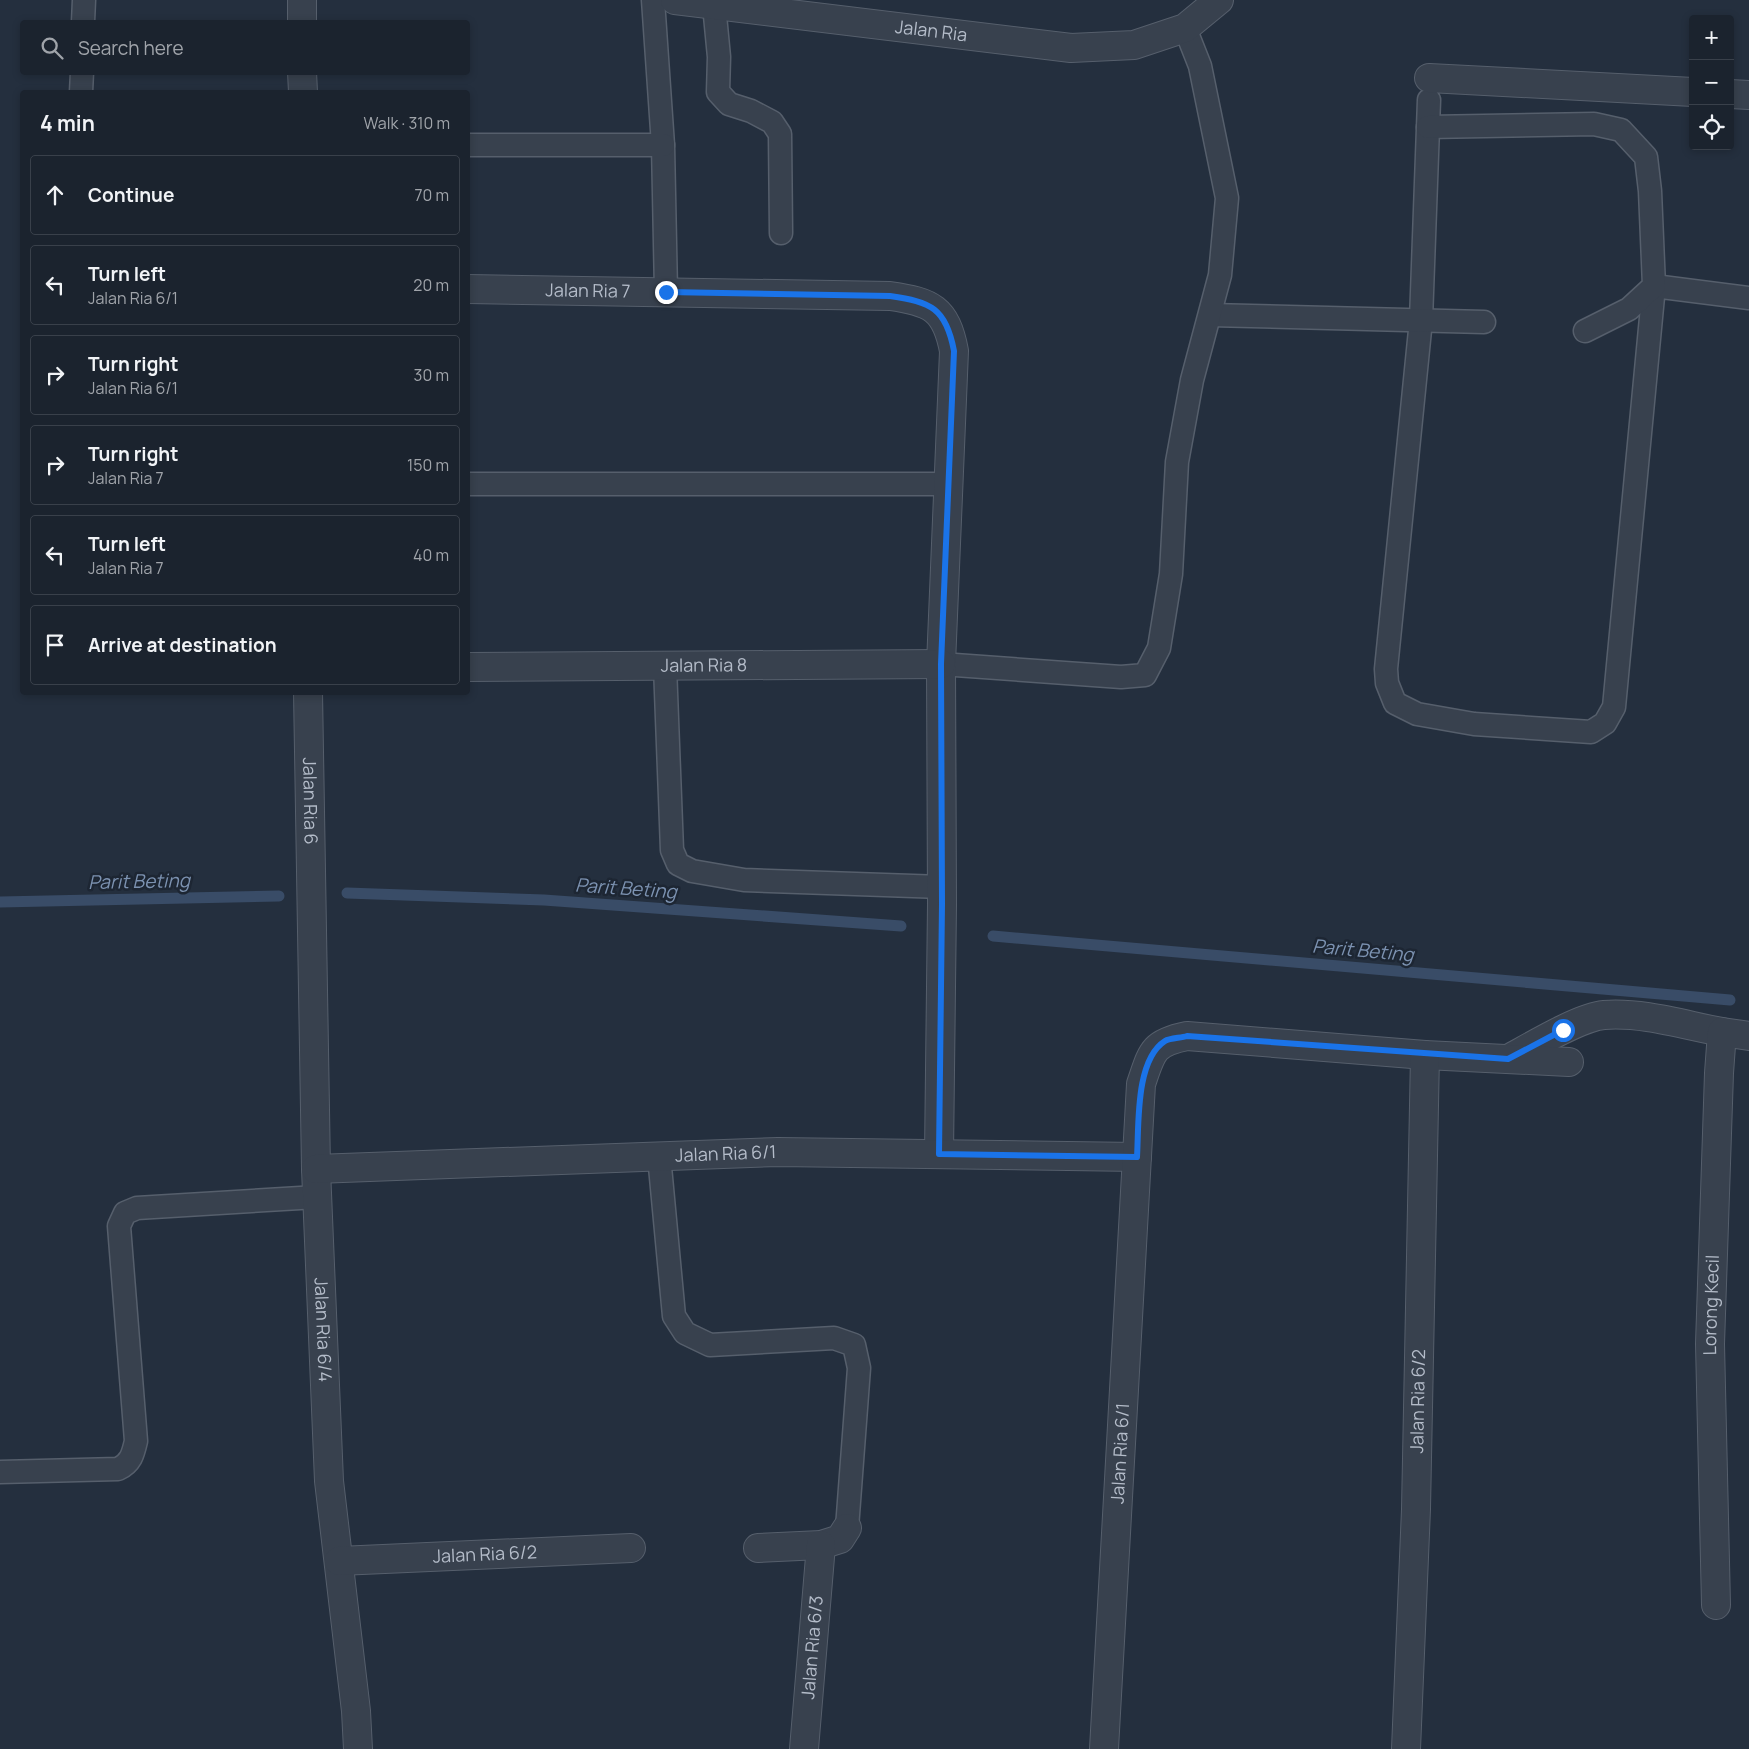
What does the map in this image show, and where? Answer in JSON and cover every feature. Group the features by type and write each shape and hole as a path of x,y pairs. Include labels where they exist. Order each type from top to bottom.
{"street":[{"path":"302,0 302,20"},
{"name":"Jalan Ria","path":"675,0 712,2 1071,48 1134,45 1185,28"},
{"path":"1185,28 1219,0"},
{"path":"302,75 302,90"},
{"path":"1429,89 1689,92"},
{"path":"1734,94 1749,95"},
{"name":"Jalan Ria 7","path":"470,289 890,296 920,300 944,317 951,334 954,351 941,664 942,896 939,1154"},
{"name":"Jalan Ria 8","path":"470,667 941,664"},
{"name":"Jalan Ria 6","path":"308,695 312,867 311,909"},
{"name":"Jalan Ria 6/4","path":"311,909 316,1169 329,1480 358,1749"},
{"path":"1508,1059 1563,1030 1602,1015 1635,1016 1742,1030"},
{"name":"Lorong Kecil","path":"1716,1605 1710,1344 1742,1030"},
{"name":"Jalan Ria 6/1","path":"1104,1749 1141,1084 1151,1055 1165,1040 1187,1036 1425,1055"},
{"path":"1425,1055 1569,1062"},
{"name":"Jalan Ria 6/2","path":"1406,1749 1416,1509 1425,1055"},
{"name":"Jalan Ria 6/1","path":"316,1169 778,1152 1137,1157"},
{"path":"758,1548 821,1545 840,1539 847,1528"},
{"name":"Jalan Ria 6/3","path":"804,1749 821,1545"},
{"name":"Jalan Ria 6/2","path":"339,1561 631,1548"}],"lane":[{"path":"83,20 84,0"},
{"path":"653,0 663,146 666,292"},
{"path":"712,2 719,57 718,92 729,104 751,111 772,122 780,134 781,233"},
{"path":"941,664 1121,676 1145,675 1159,648 1171,574 1177,462 1192,380 1220,275 1227,198 1200,66 1185,28"},
{"path":"82,75 82,90"},
{"path":"1428,127 1594,124 1621,130 1646,158 1650,191 1654,286 1614,706 1605,722 1591,732 1474,724 1417,714 1395,703 1387,683 1386,669 1420,320 1429,89"},
{"path":"470,145 663,146"},
{"path":"1584,331 1629,309 1654,286 1749,298"},
{"path":"1210,315 1484,322"},
{"path":"470,484 949,484"},
{"path":"665,666 672,850 678,864 692,871 744,880 942,896"},
{"path":"659,1156 674,1316 685,1333 710,1345 834,1338 854,1345 859,1368 847,1528"},
{"path":"0,1472 118,1469 127,1465 133,1454 136,1441 119,1226 125,1213 137,1208 317,1197"}],"waterway":[{"name":"Parit Beting","path":"347,893 544,900 901,926"},
{"name":"Parit Beting","path":"0,902 279,896"},
{"name":"Parit Beting","path":"993,936 1730,1000"}],"route":[{"path":"666,292 890,296 920,300 944,317 951,334 954,351 941,664 942,904 939,1154 1137,1157 1141,1084 1151,1055 1165,1040 1187,1036 1425,1055 1508,1059 1563,1030"}]}
